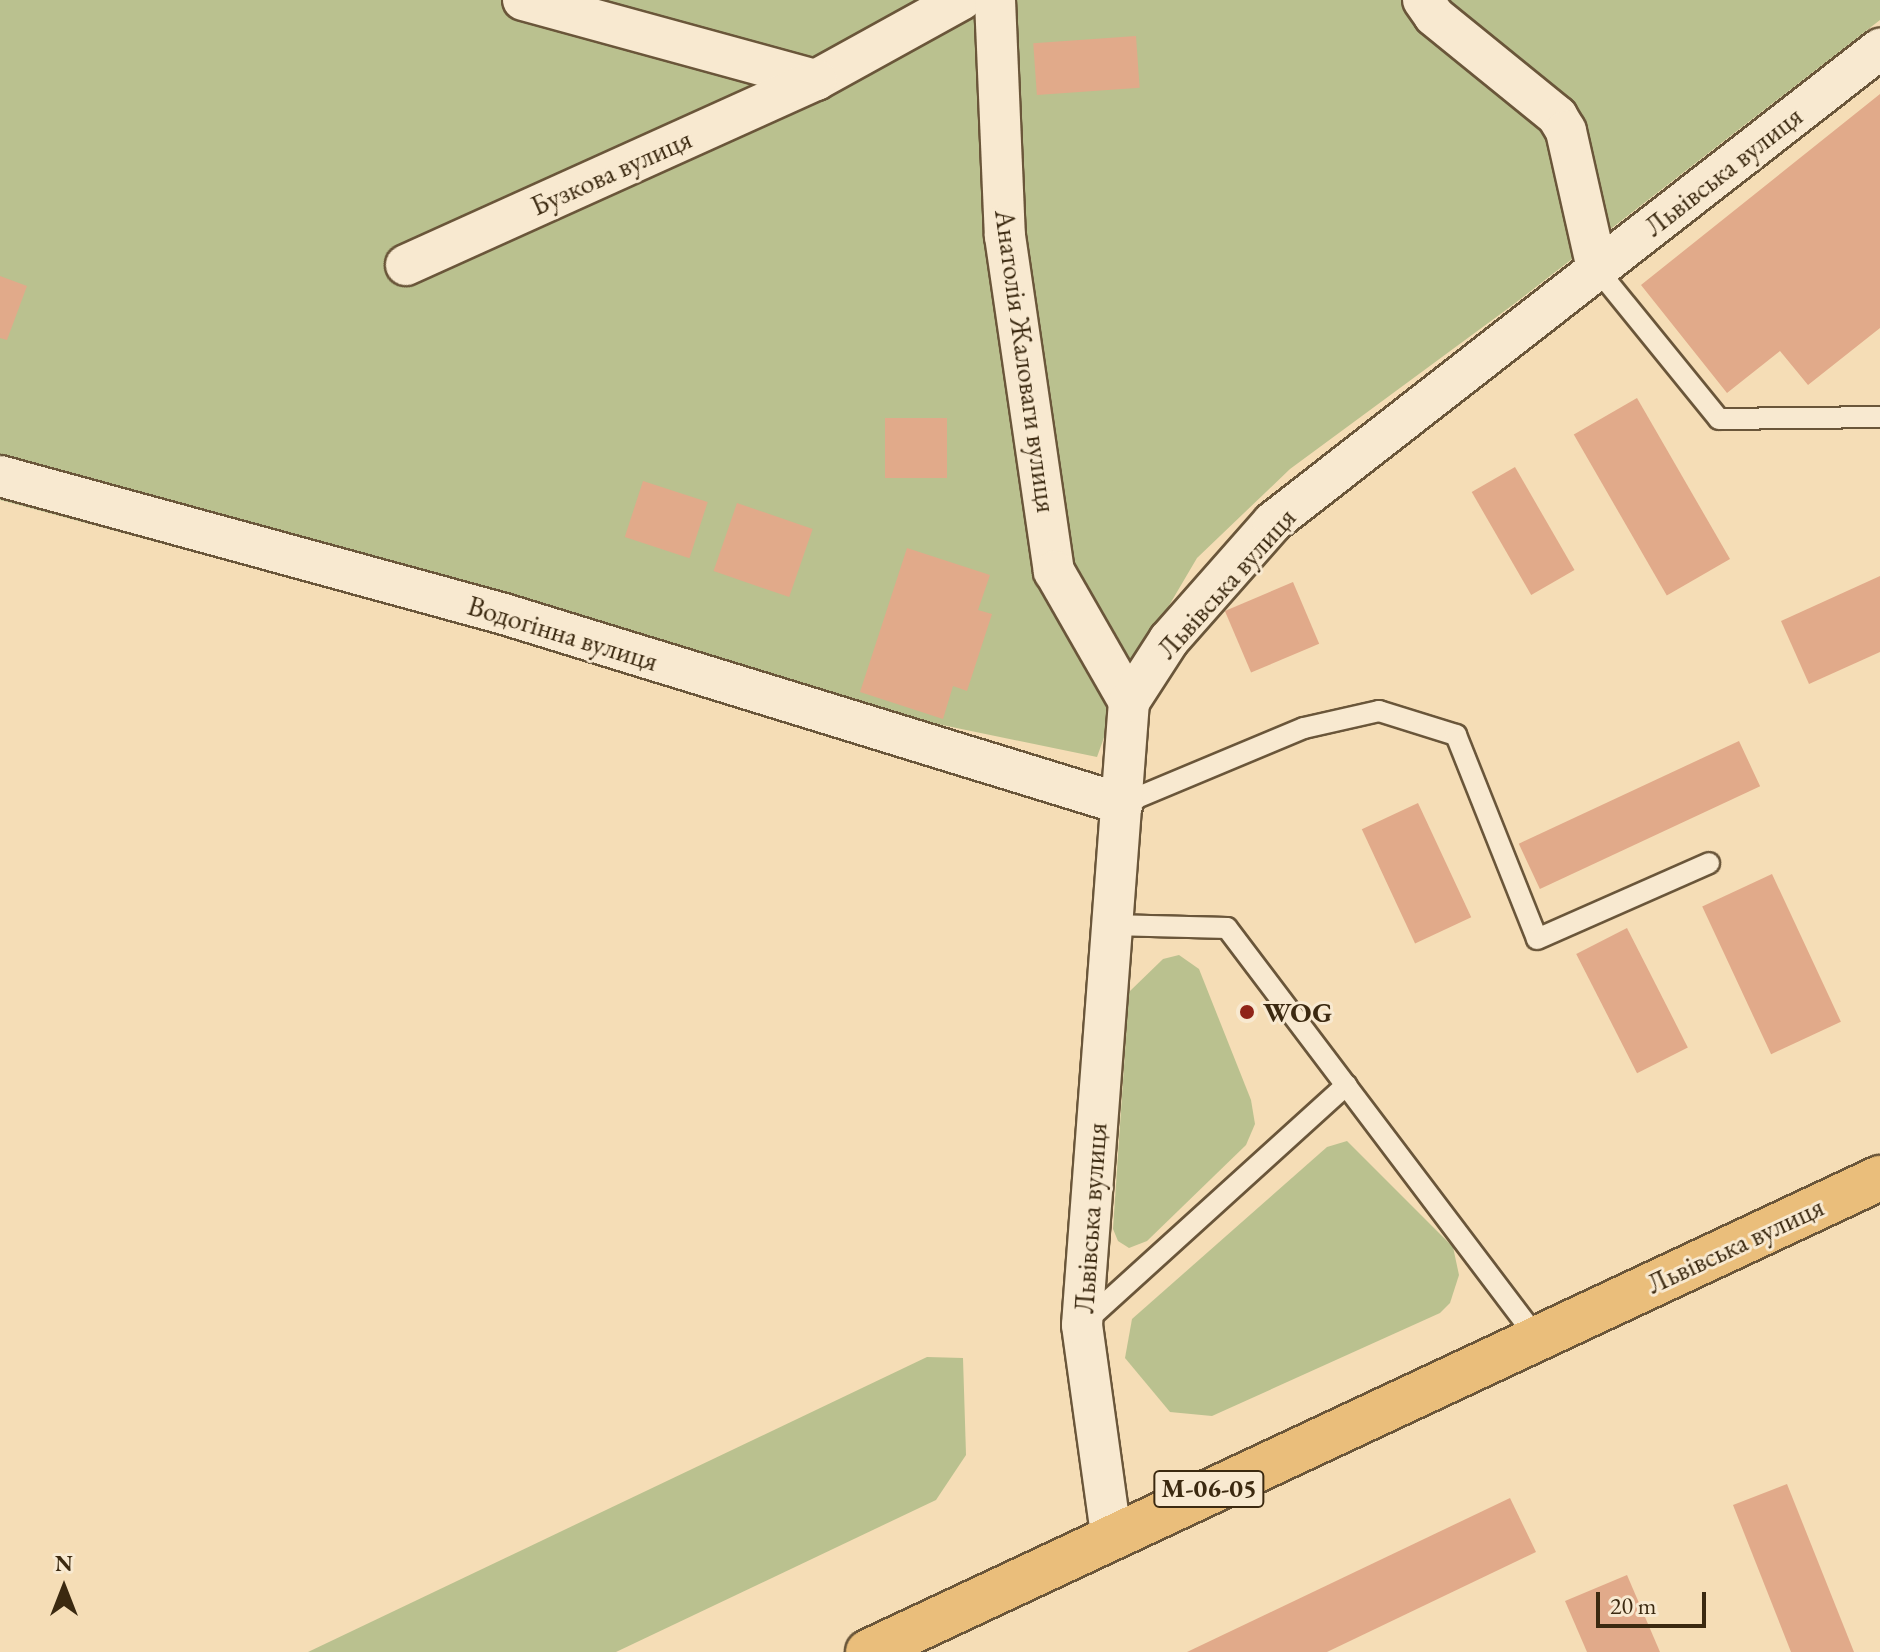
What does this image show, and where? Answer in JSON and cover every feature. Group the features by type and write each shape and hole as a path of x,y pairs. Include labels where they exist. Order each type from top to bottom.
{"highway":[{"name":"Львівська вулиця","path":"868,1652 1111,1534 1880,1178"}],"street":[{"path":"523,0 816,80"},
{"name":"Бузкова вулиця","path":"406,265 816,80 961,0"},
{"name":"Анатолія Жаловаги вулиця","path":"995,0 1005,236 1054,571 1129,702"},
{"path":"1423,0 1434,16 1557,116 1566,131 1597,269"},
{"name":"Львівська вулиця","path":"1111,1534 1082,1325 1129,702 1169,640 1273,522 1880,49"},
{"name":"Водогінна вулиця","path":"0,476 504,614 1122,804"}],"lane":[{"path":"1597,269 1719,419 1880,417"},
{"path":"1122,804 1304,728 1379,711 1456,735 1537,939 1709,863"},
{"path":"1112,925 1227,928 1537,1338"},
{"path":"1082,1325 1346,1085"}],"green space":[{"path":"0,0 1880,0 1880,20 1514,304 1290,469 1197,558 1124,682 1097,757 783,692 313,584 0,500"},
{"path":"1179,955 1199,969 1251,1100 1255,1124 1246,1145 1147,1241 1129,1248 1118,1241 1113,1229 1129,992 1163,959"},
{"path":"1347,1141 1453,1247 1459,1275 1450,1303 1440,1313 1212,1416 1170,1412 1125,1358 1132,1319 1327,1147"},
{"path":"927,1357 963,1358 966,1455 936,1500 616,1652 308,1652"}],"building":[{"path":"1136,36 1140,88 1037,95 1033,43"},
{"path":"1880,94 1880,328 1808,385 1780,351 1727,393 1641,285"},
{"path":"0,276 27,286 7,340 0,338"},
{"path":"1637,398 1730,559 1667,596 1574,434"},
{"path":"885,418 947,418 947,478 885,478"},
{"path":"1515,467 1575,570 1531,595 1472,492"},
{"path":"643,481 708,502 689,558 625,537"},
{"path":"737,503 813,529 789,597 714,571"},
{"path":"907,548 990,575 978,610 992,614 967,691 953,686 943,719 860,692"},
{"path":"1880,576 1880,652 1809,684 1781,621"},
{"path":"1293,582 1319,644 1251,673 1225,611"},
{"path":"1739,741 1760,786 1540,889 1519,844"},
{"path":"1418,803 1471,917 1415,943 1362,829"},
{"path":"1772,874 1841,1022 1771,1054 1702,907"},
{"path":"1627,928 1688,1047 1637,1073 1576,954"},
{"path":"1787,1484 1854,1652 1791,1652 1733,1505"},
{"path":"1510,1498 1536,1552 1327,1652 1187,1652"},
{"path":"1627,1575 1660,1652 1587,1652 1565,1601"}],"place":[{"name":"WOG","path":"1247,1012"}]}
